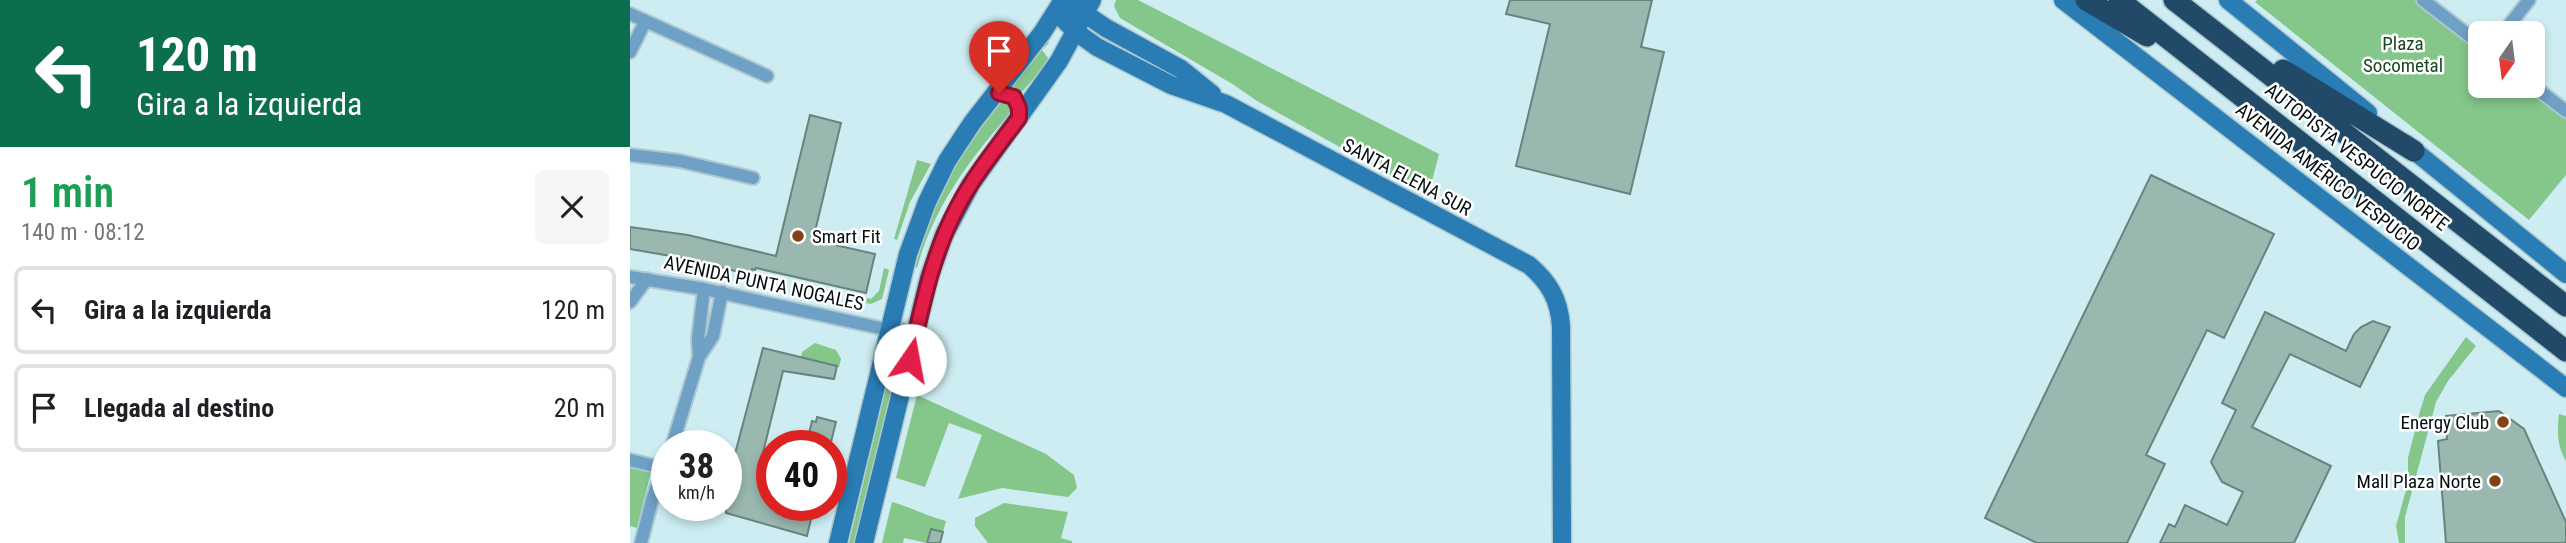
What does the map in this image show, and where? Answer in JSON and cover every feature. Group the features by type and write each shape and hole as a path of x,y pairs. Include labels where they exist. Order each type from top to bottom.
{"highway":[{"path":"2086,0 2214,76"},
{"name":"AUTOPISTA VESPUCIO NORTE","path":"2119,0 2566,351"},
{"name":"AUTOPISTA VESPUCIO NORTE","path":"2174,0 2566,306"},
{"path":"2192,14 2414,151"}],"street":[{"name":"AVENIDA AMÉRICO VESPUCIO","path":"2063,0 2566,388"},
{"path":"2228,0 2566,274"},
{"path":"2423,0 2468,35"},
{"path":"2512,21 2529,0"},
{"path":"838,543 908,254 927,202 947,161 1061,4"},
{"name":"SANTA ELENA SUR","path":"1061,4 1089,7 1106,28 1181,69 1226,104"},
{"name":"SANTA ELENA SUR","path":"1061,4 1076,32 1097,47 1171,85 1226,104 1529,265 1542,276 1556,299 1561,326 1562,543"},
{"path":"864,543 936,256 951,219 971,184 1076,32 1089,7"},
{"path":"630,14 767,76"},
{"path":"630,52 645,22"},
{"path":"993,95 1006,93 1014,97 1019,108 1019,118"},
{"path":"2545,95 2566,111"},
{"path":"630,155 680,162 752,178"},
{"name":"AVENIDA PUNTA NOGALES","path":"630,277 722,292 889,330"},
{"path":"630,302 647,279"},
{"path":"677,430 699,357 704,289"},
{"path":"699,357 713,336 722,292"},
{"path":"630,460 651,462"},
{"path":"638,538 651,502"}],"green space":[{"path":"1116,0 1138,0 1439,154 1428,196 1257,101 1120,18 1114,6"},
{"name":"Plaza Socometal","path":"2418,0 2468,40 2468,98 2540,98 2566,118 2566,175 2529,220 2255,2"},
{"path":"1045,38 1049,43 1042,50 1048,58 1021,93 1010,84"},
{"path":"1010,100 1013,110 956,183 933,224 917,268 915,267 936,206 956,161 997,103"},
{"path":"917,160 931,164 910,202 897,240 894,239"},
{"path":"884,268 889,270 882,299 871,304 866,303 867,298 871,299 879,291"},
{"path":"902,322 907,324 908,344 905,357 895,354"},
{"path":"2466,337 2476,346 2448,381 2436,402 2405,517 2405,543 2399,543 2396,526 2408,483 2408,458 2425,395"},
{"path":"815,343 836,350 841,359 839,367 801,357 802,352"},
{"path":"893,358 905,361 858,543 849,543"},
{"path":"917,395 1046,454 1074,475 1077,488 1068,497 1002,488 958,499 982,435 949,423 925,487 896,478"},
{"path":"2559,414 2566,416 2566,461 2558,439"},
{"path":"630,468 651,472 637,528 630,526"},
{"path":"892,502 946,521 943,532 930,529 927,543 904,538 903,543 882,543"},
{"path":"1004,503 1068,512 1061,538 1072,543 988,543 975,526 975,518"}],"building":[{"path":"1510,0 1652,0 1641,47 1664,52 1630,194 1516,166 1550,24 1506,14"},
{"path":"810,115 841,123 813,240 875,254 866,293 756,268 752,269 751,275 688,259 630,249 630,227 688,235 776,256"},
{"path":"2151,175 2274,234 2224,338 2207,330 2146,455 2165,464 2127,543 2037,543 1985,518"},
{"path":"2265,312 2346,351 2354,334 2361,327 2373,321 2390,327 2360,387 2290,354 2252,427 2331,466 2294,543 2160,543 2169,524 2175,527 2185,505 2227,525 2243,492 2222,482 2211,462 2236,410 2222,403"},
{"path":"763,348 837,366 834,379 783,371 769,430 756,430 756,521 810,521 807,536 742,518 741,430"},
{"name":"Mall Plaza Norte","path":"2499,411 2524,429 2566,522 2566,543 2446,543 2438,441 2447,439 2446,416"},
{"path":"817,417 836,422 834,430 810,430 812,421 816,422"},
{"path":"931,529 943,532 940,543 927,543"}],"place":[{"name":"Smart Fit","path":"798,236"},
{"name":"Energy Club","path":"2503,422"},
{"name":"Mall Plaza Norte","path":"2495,481"}],"route":[{"path":"910,360 929,278 944,235 981,168 1019,118 1018,103 1014,97 999,93"}]}
